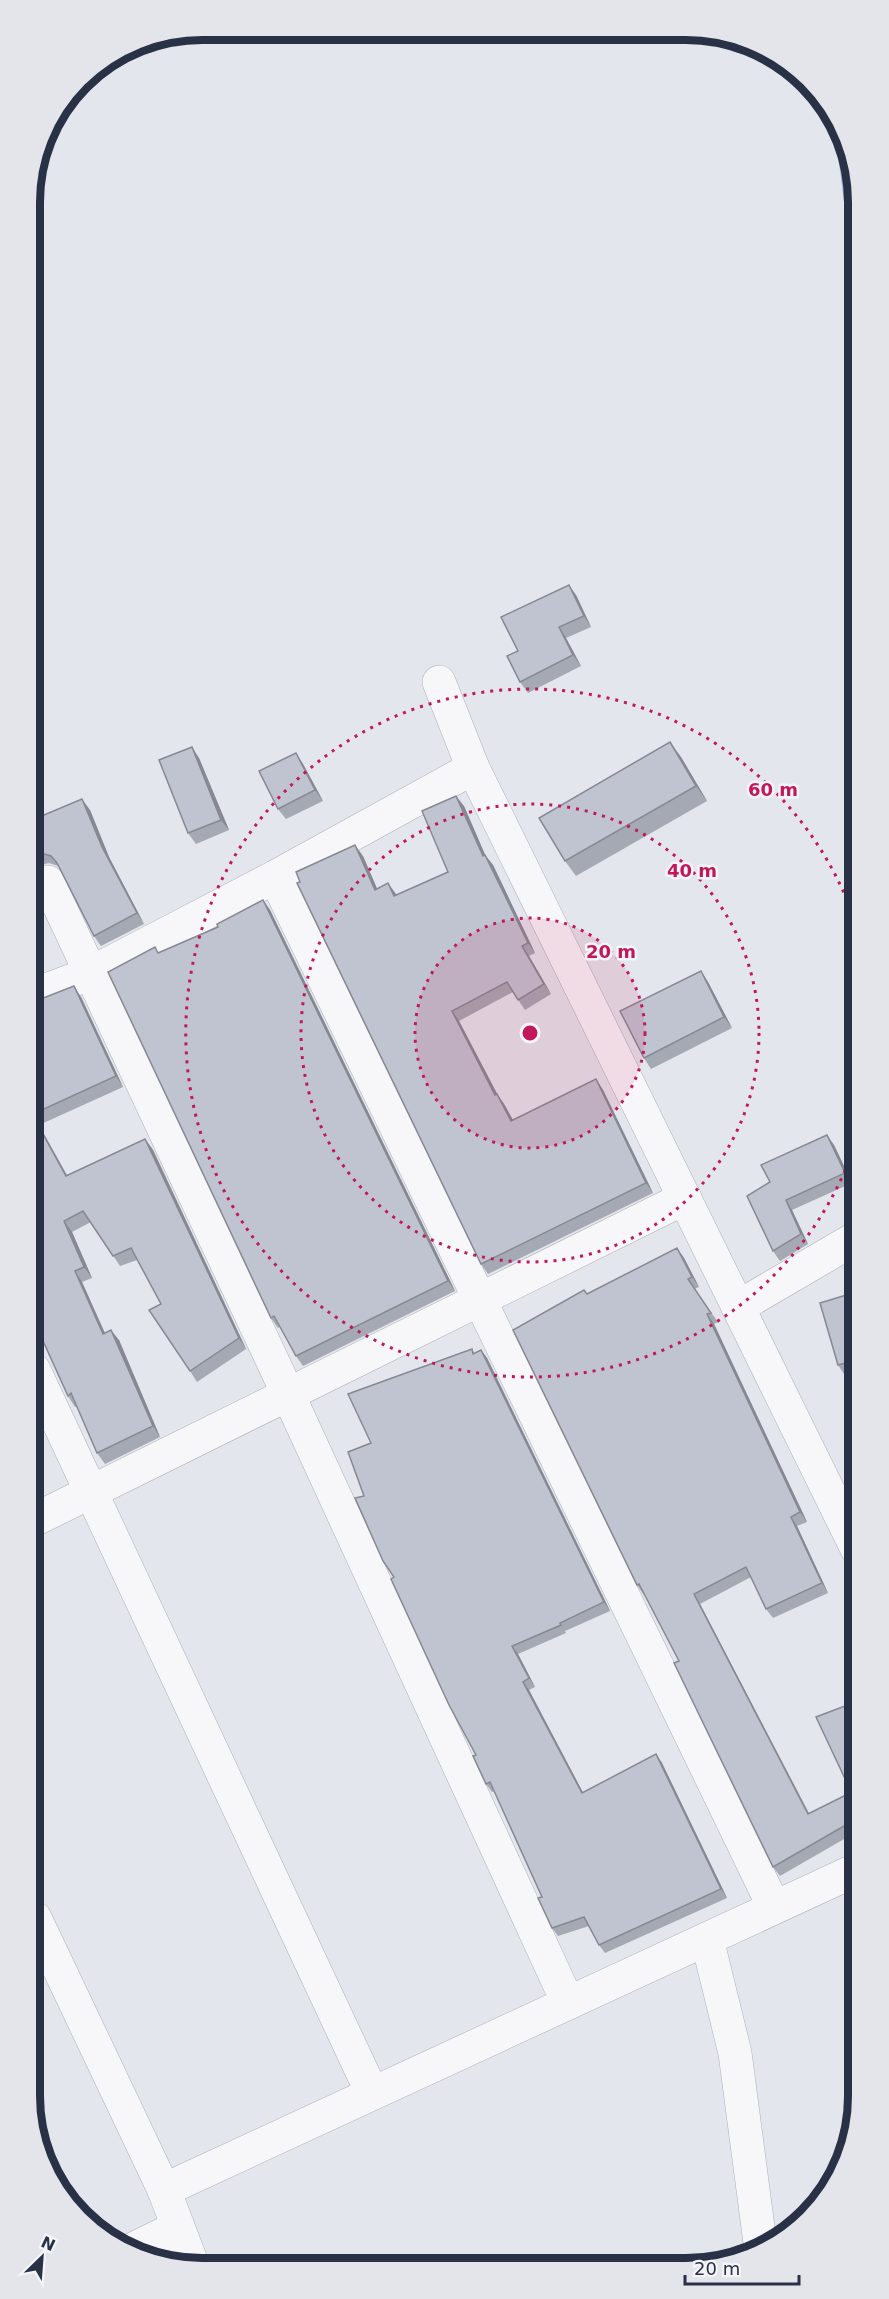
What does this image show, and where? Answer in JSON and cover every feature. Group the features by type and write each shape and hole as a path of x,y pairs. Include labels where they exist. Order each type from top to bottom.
{"street":[{"path":"439,682 473,768 848,1531"},
{"path":"41,992 89,974 275,877 473,768"},
{"path":"275,877 774,1907"},
{"path":"48,882 89,974 288,1394 568,2003"},
{"path":"41,1517 685,1198"},
{"path":"738,1307 848,1243"},
{"path":"41,1385 372,2093"},
{"path":"164,2190 848,1874"},
{"path":"41,1931 164,2190 190,2257"},
{"path":"707,1939 735,2053 760,2241"},
{"path":"140,2246 178,2227"}],"building":[{"path":"569,585 584,616 559,627 573,655 520,682 507,656 518,651 501,617"},
{"path":"670,742 696,786 565,861 539,818"},
{"path":"192,747 221,820 188,833 159,760"},
{"path":"296,753 315,790 278,809 259,771"},
{"path":"456,796 483,856 485,855 528,943 522,946 544,984 518,1000 507,982 452,1011 495,1095 497,1094 511,1121 596,1079 646,1183 481,1264 297,883 300,882 296,872 355,845 375,890 388,883 394,896 448,872 422,811"},
{"path":"82,799 102,847 137,913 94,936 57,863 51,856 41,853 41,816"},
{"path":"263,900 448,1281 296,1356 274,1316 271,1318 108,972 155,947 158,953 218,927 217,924"},
{"path":"701,971 724,1017 644,1058 620,1011"},
{"path":"74,986 116,1076 41,1110 41,999"},
{"path":"41,1131 66,1176 145,1139 239,1338 190,1371 149,1310 161,1304 131,1248 113,1256 83,1211 64,1221 84,1267 75,1271 103,1334 111,1330 153,1426 97,1453 71,1393 68,1396 41,1336"},
{"path":"827,1135 845,1173 786,1200 801,1234 773,1251 747,1196 770,1182 761,1165"},
{"path":"677,1248 692,1277 688,1279 711,1313 707,1314 800,1512 791,1517 822,1583 766,1609 746,1567 694,1594 808,1814 848,1794 848,1824 773,1867 674,1663 679,1661 639,1584 637,1585 513,1330 584,1290 587,1294"},
{"path":"848,1294 848,1362 838,1365 820,1303"},
{"path":"472,1349 473,1354 481,1350 604,1602 560,1623 561,1625 512,1646 529,1678 523,1682 582,1793 656,1754 721,1889 599,1945 584,1917 552,1928 538,1898 542,1897 490,1782 486,1784 473,1756 476,1755 449,1705 391,1579 394,1577 383,1561 355,1498 364,1496 348,1452 371,1443 348,1394"},
{"path":"848,1705 848,1783 847,1783 816,1717"}]}
